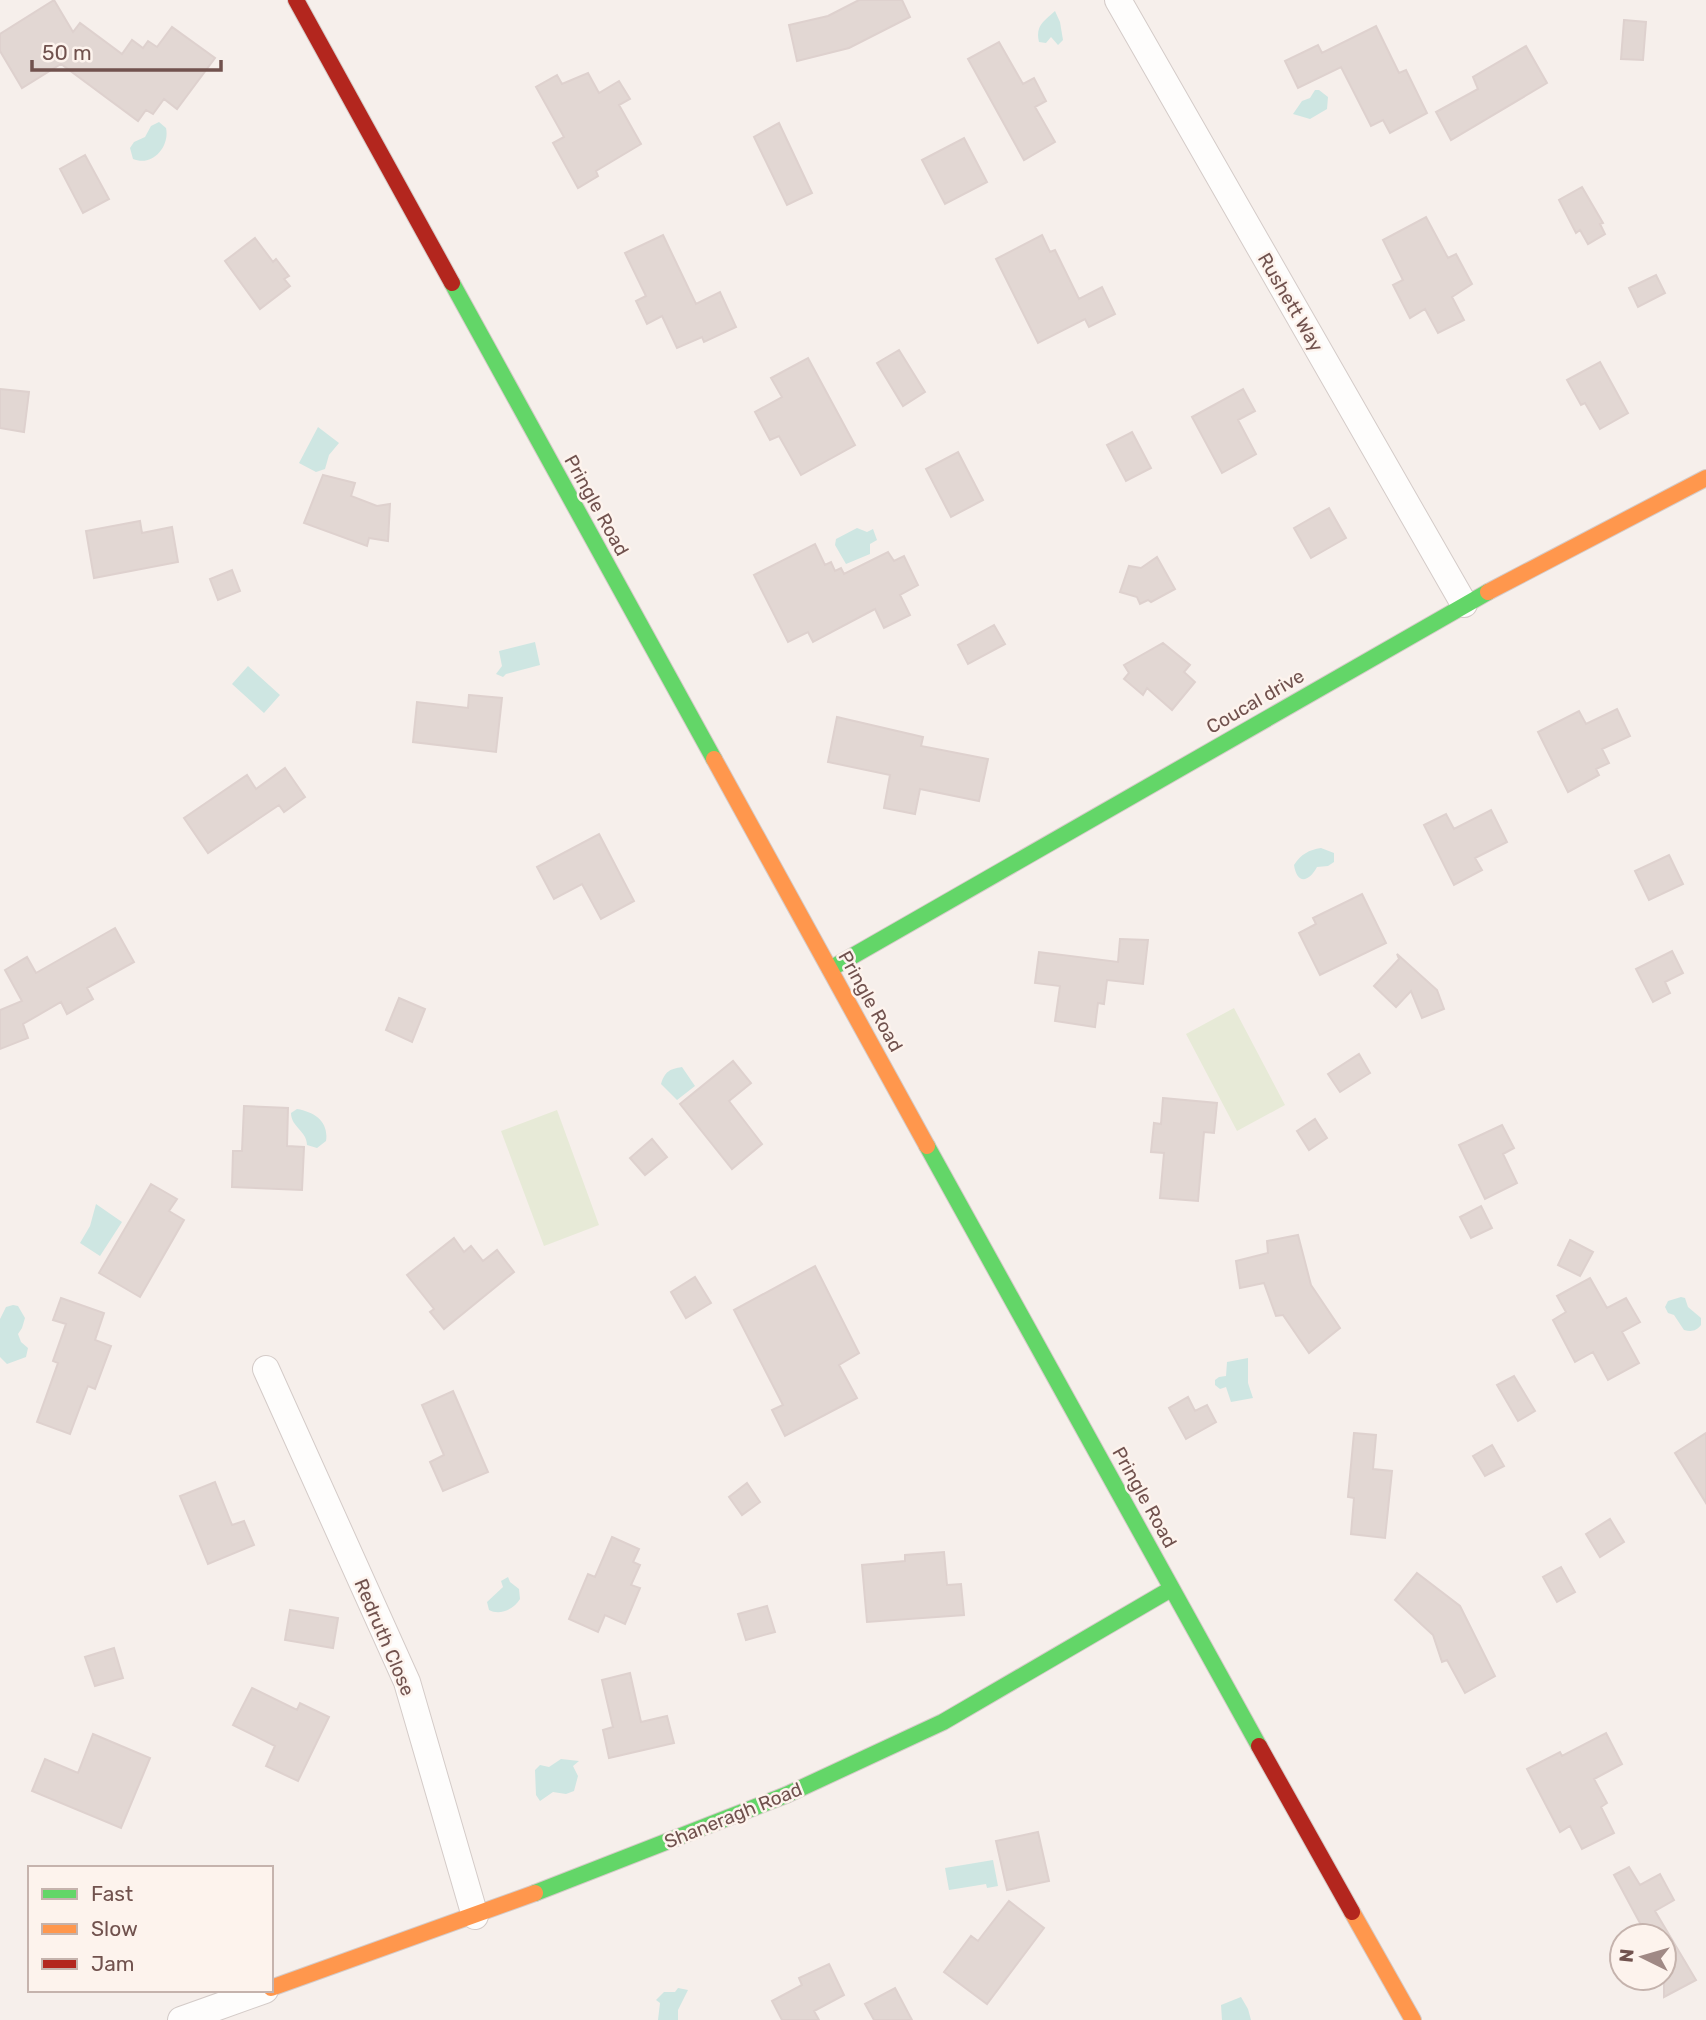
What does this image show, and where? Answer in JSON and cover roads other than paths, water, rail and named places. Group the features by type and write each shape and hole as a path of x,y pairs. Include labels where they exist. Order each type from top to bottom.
{"street":[{"name":"Pringle Road","path":"296,0 1171,1589 1413,2020"},
{"name":"Rushett Way","path":"1118,0 1464,604"},
{"name":"Coucal drive","path":"830,970 1464,604 1706,478"},
{"name":"Redruth Close","path":"266,1368 407,1682 475,1916"},
{"name":"Shaneragh Road","path":"273,1987 475,1916 786,1796 943,1722 1171,1589"},
{"path":"181,2020 259,1992"}],"water":[{"path":"1055,11 1063,40 1058,45 1051,37 1046,43 1039,42 1039,28"},
{"path":"1315,90 1328,97 1327,109 1310,119 1293,114 1302,101 1310,98"},
{"path":"159,122 166,128 163,148 147,160 133,159 130,148 134,142 145,137 151,126"},
{"path":"318,427 339,443 329,455 325,469 316,472 299,463"},
{"path":"857,528 867,532 873,529 877,540 870,544 870,554 846,564 835,545 836,539"},
{"path":"535,642 540,665 503,677 496,674 502,666 499,651"},
{"path":"248,666 280,695 264,713 232,684"},
{"path":"1321,848 1334,853 1334,862 1328,866 1317,867 1307,878 1300,878 1294,865 1306,853"},
{"path":"682,1067 695,1086 677,1100 661,1084 668,1071"},
{"path":"297,1109 315,1115 323,1123 326,1141 317,1148 307,1145 304,1136 293,1122 291,1113"},
{"path":"96,1204 122,1222 100,1256 80,1243 90,1226"},
{"path":"1685,1298 1688,1307 1701,1318 1701,1325 1696,1330 1684,1330 1665,1307 1668,1301"},
{"path":"18,1306 25,1318 18,1334 21,1342 28,1348 26,1357 7,1364 0,1357 0,1319 6,1307"},
{"path":"1248,1358 1248,1383 1253,1398 1231,1402 1226,1387 1220,1389 1215,1385 1215,1380 1226,1376 1227,1362"},
{"path":"508,1577 519,1589 520,1599 506,1610 489,1610 487,1602 503,1587 501,1581"},
{"path":"561,1759 579,1761 573,1766 578,1776 574,1791 566,1794 553,1792 540,1801 536,1795 535,1770 540,1765 549,1767"},
{"path":"993,1860 998,1886 987,1888 986,1884 949,1890 945,1868"},
{"path":"678,1988 688,1990 678,2010 678,2020 658,2020 660,2003 656,2000 664,1992 675,1992"},
{"path":"1241,1997 1251,2020 1222,2020 1221,2005"}]}
